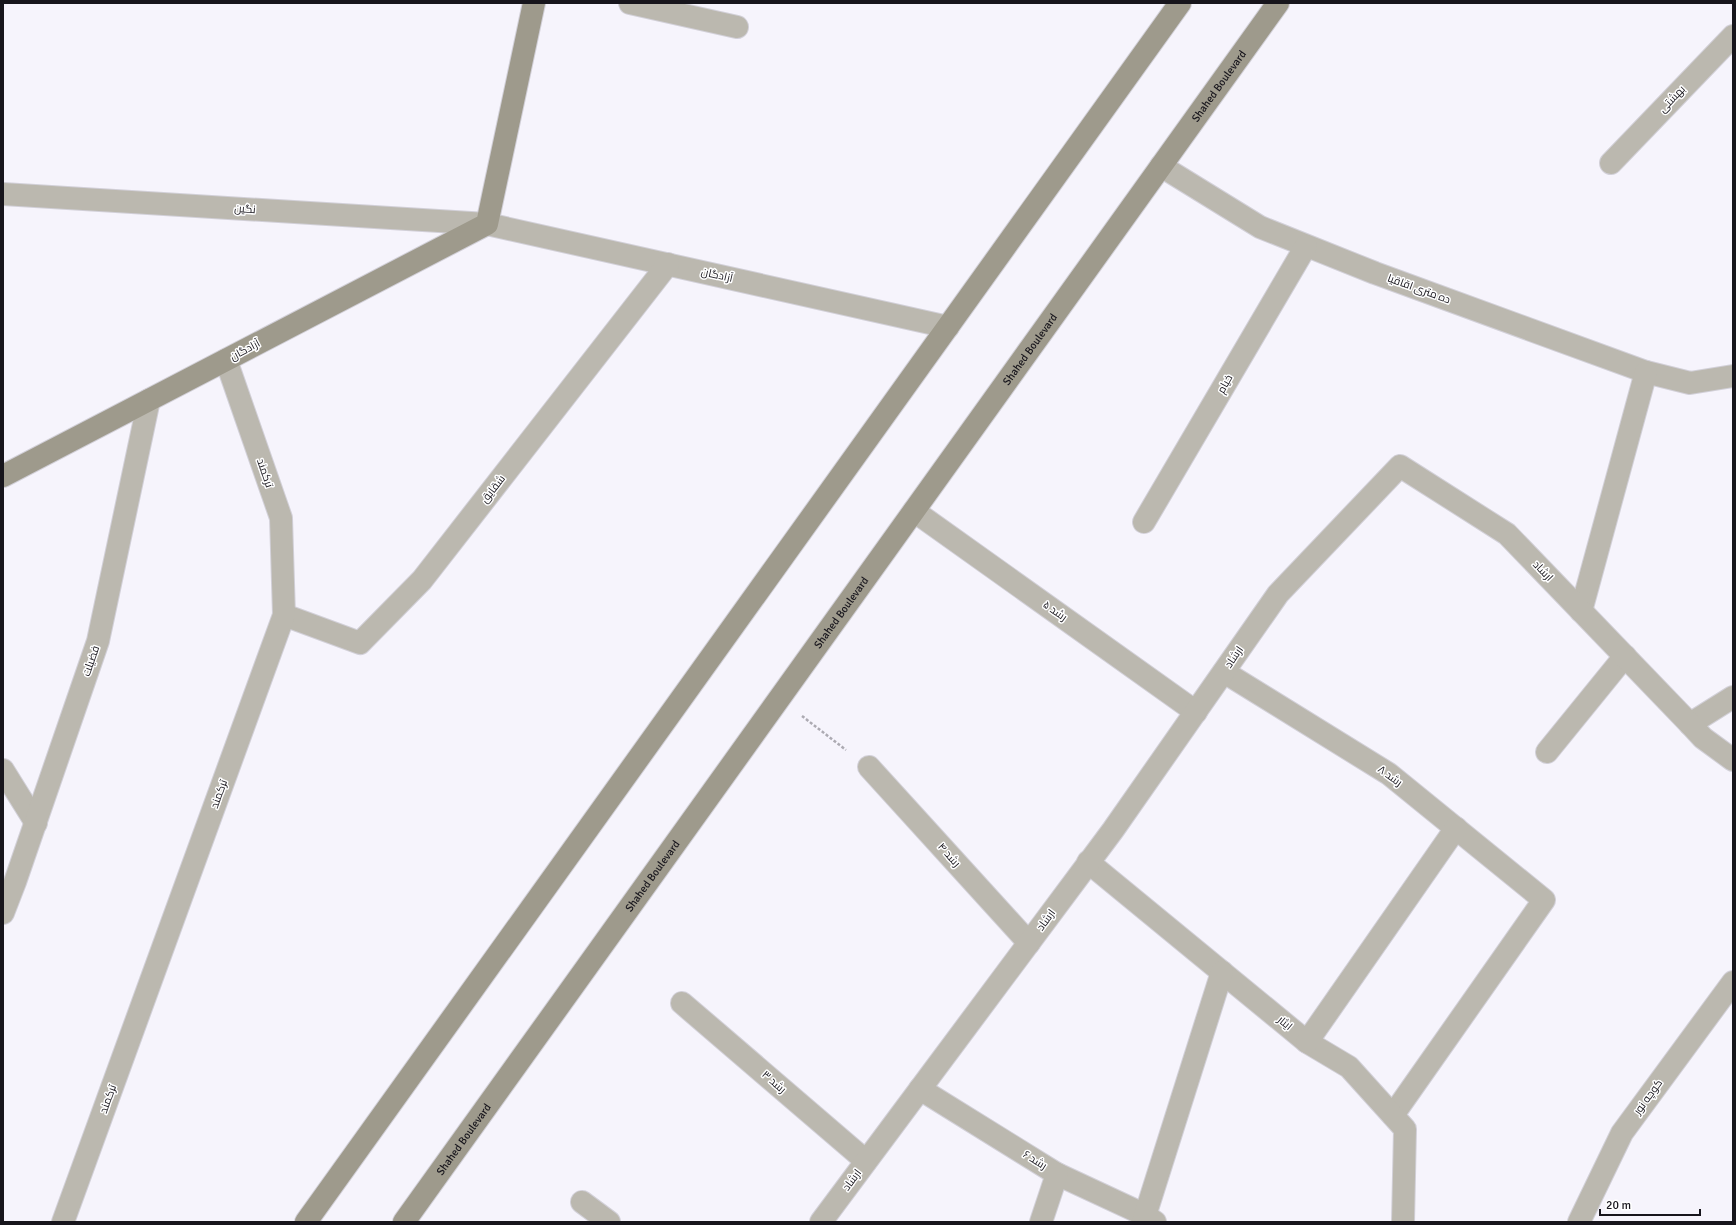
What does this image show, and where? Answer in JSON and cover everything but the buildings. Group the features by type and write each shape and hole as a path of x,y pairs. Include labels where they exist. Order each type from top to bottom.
{"main road":[{"path":"487,224 534,3"},
{"path":"306,1222 1180,3"},
{"name":"Shahed Boulevard","path":"404,1222 1278,3"},
{"name":"آزادگان","path":"3,476 487,224"}],"street":[{"path":"630,3 737,28"},
{"name":"بهشتی","path":"1611,163 1733,36"},
{"name":"ده متری اقاقیا","path":"1161,166 1260,227 1375,273 1646,372 1690,382 1733,376"},
{"name":"نگین","path":"3,194 487,224"},
{"name":"آزادگان","path":"487,224 948,327"},
{"name":"خیام","path":"1144,522 1306,246"},
{"name":"شقایق","path":"284,615 360,643 422,580 668,264"},
{"name":"ترکمند","path":"63,1222 284,615 281,518 226,360"},
{"path":"1581,611 1646,372"},
{"name":"فضیلت","path":"3,913 36,823 98,641 149,400"},
{"name":"ارشاد","path":"821,1222 1088,862 1196,712 1278,594 1400,466 1507,534 1704,738 1733,760"},
{"name":"رشد ۵","path":"914,511 1196,712"},
{"path":"1547,752 1625,656"},
{"name":"رشد ۸","path":"1224,672 1389,774 1544,900 1393,1115"},
{"path":"1690,724 1733,697"},
{"name":"رشد ۴","path":"869,767 1029,943"},
{"path":"3,770 10,796 36,823"},
{"path":"1307,1042 1456,828"},
{"name":"ایثار","path":"1088,862 1307,1042 1349,1067 1393,1115 1405,1129 1403,1222"},
{"path":"1148,1220 1222,972"},
{"name":"کوچه نور","path":"1580,1222 1622,1133 1733,982"},
{"name":"رشد ۳","path":"682,1003 866,1161"},
{"name":"رشد ۶","path":"920,1089 1057,1174 1148,1220"},
{"path":"1041,1222 1057,1174"},
{"path":"582,1202 609,1222"}],"path":[{"path":"779,699 869,767"}]}
